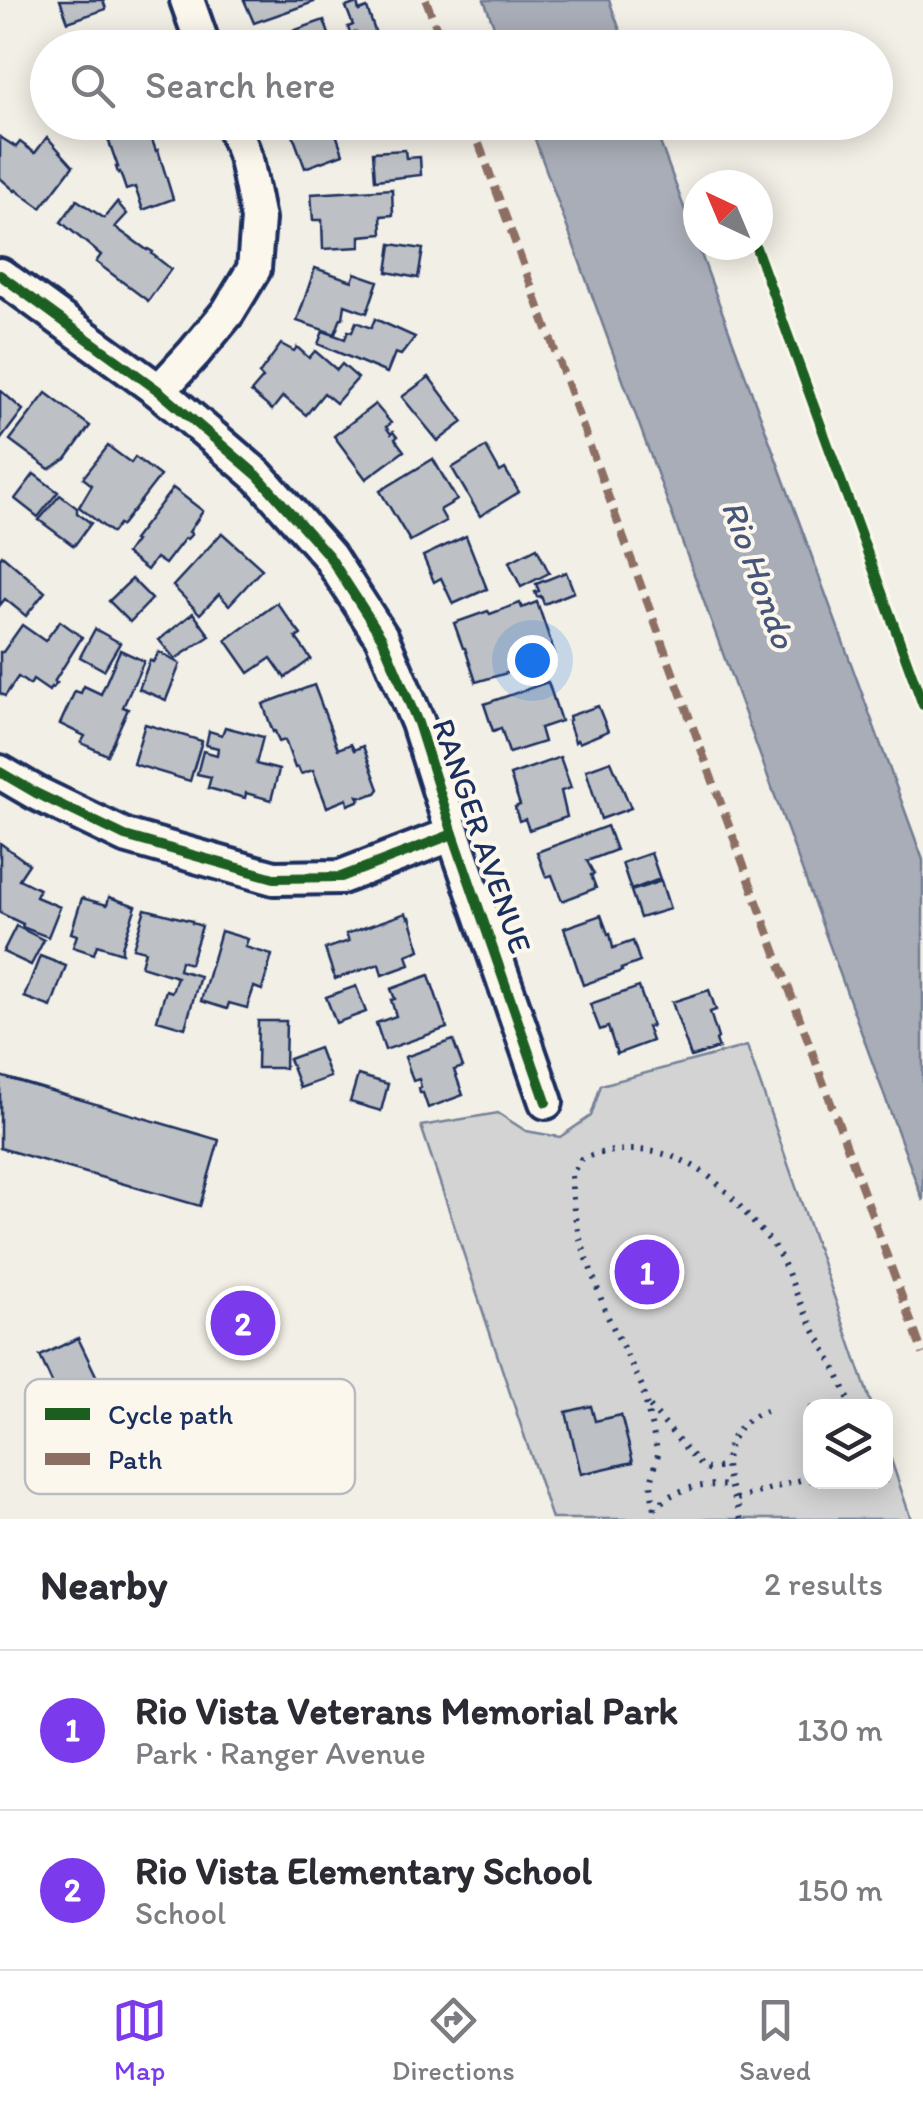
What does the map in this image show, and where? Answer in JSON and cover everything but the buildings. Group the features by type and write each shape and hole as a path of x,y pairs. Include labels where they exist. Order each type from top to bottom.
{"street":[{"path":"187,0 198,30"},
{"path":"159,391 228,312 254,269 258,219 239,140"},
{"name":"RANGER AVENUE","path":"0,275 159,391 258,476 330,556 382,638 418,724 546,1102"},
{"path":"0,772 125,836 274,878 341,877 453,834"}],"path":[{"path":"655,1519 651,1483 658,1454 642,1386 606,1314 579,1236 571,1175 581,1160 609,1151 649,1150 684,1159 714,1182 744,1210 780,1256 848,1399"},
{"path":"646,1402 700,1466 726,1467"},
{"path":"741,1519 726,1467 727,1452 742,1424 766,1411"},
{"path":"737,1499 803,1478"},
{"path":"653,1510 661,1501 691,1487 731,1486"}],"shaded area":[{"path":"747,1046 870,1399 803,1399 803,1489 893,1489 893,1466 911,1519 552,1519 421,1126 498,1113 526,1131 560,1137 591,1116 601,1085"}],"water":[{"path":"484,0 609,0 620,30 495,30"},
{"name":"Rio Hondo","path":"535,140 659,140 683,205 683,260 703,260 923,860 923,1201"}],"marked path":[{"path":"426,0 437,30"},
{"path":"478,140 923,1354"}],"cycle path":[{"path":"760,260 923,705"},
{"path":"0,275 159,391 258,476 329,556 382,638 418,723 546,1102"},
{"path":"0,772 125,836 274,878 341,877 453,834"}],"place":[{"name":"Rio Vista Veterans Memorial Park","path":"647,1272"},
{"name":"Rio Vista Elementary School","path":"243,1323"}]}
